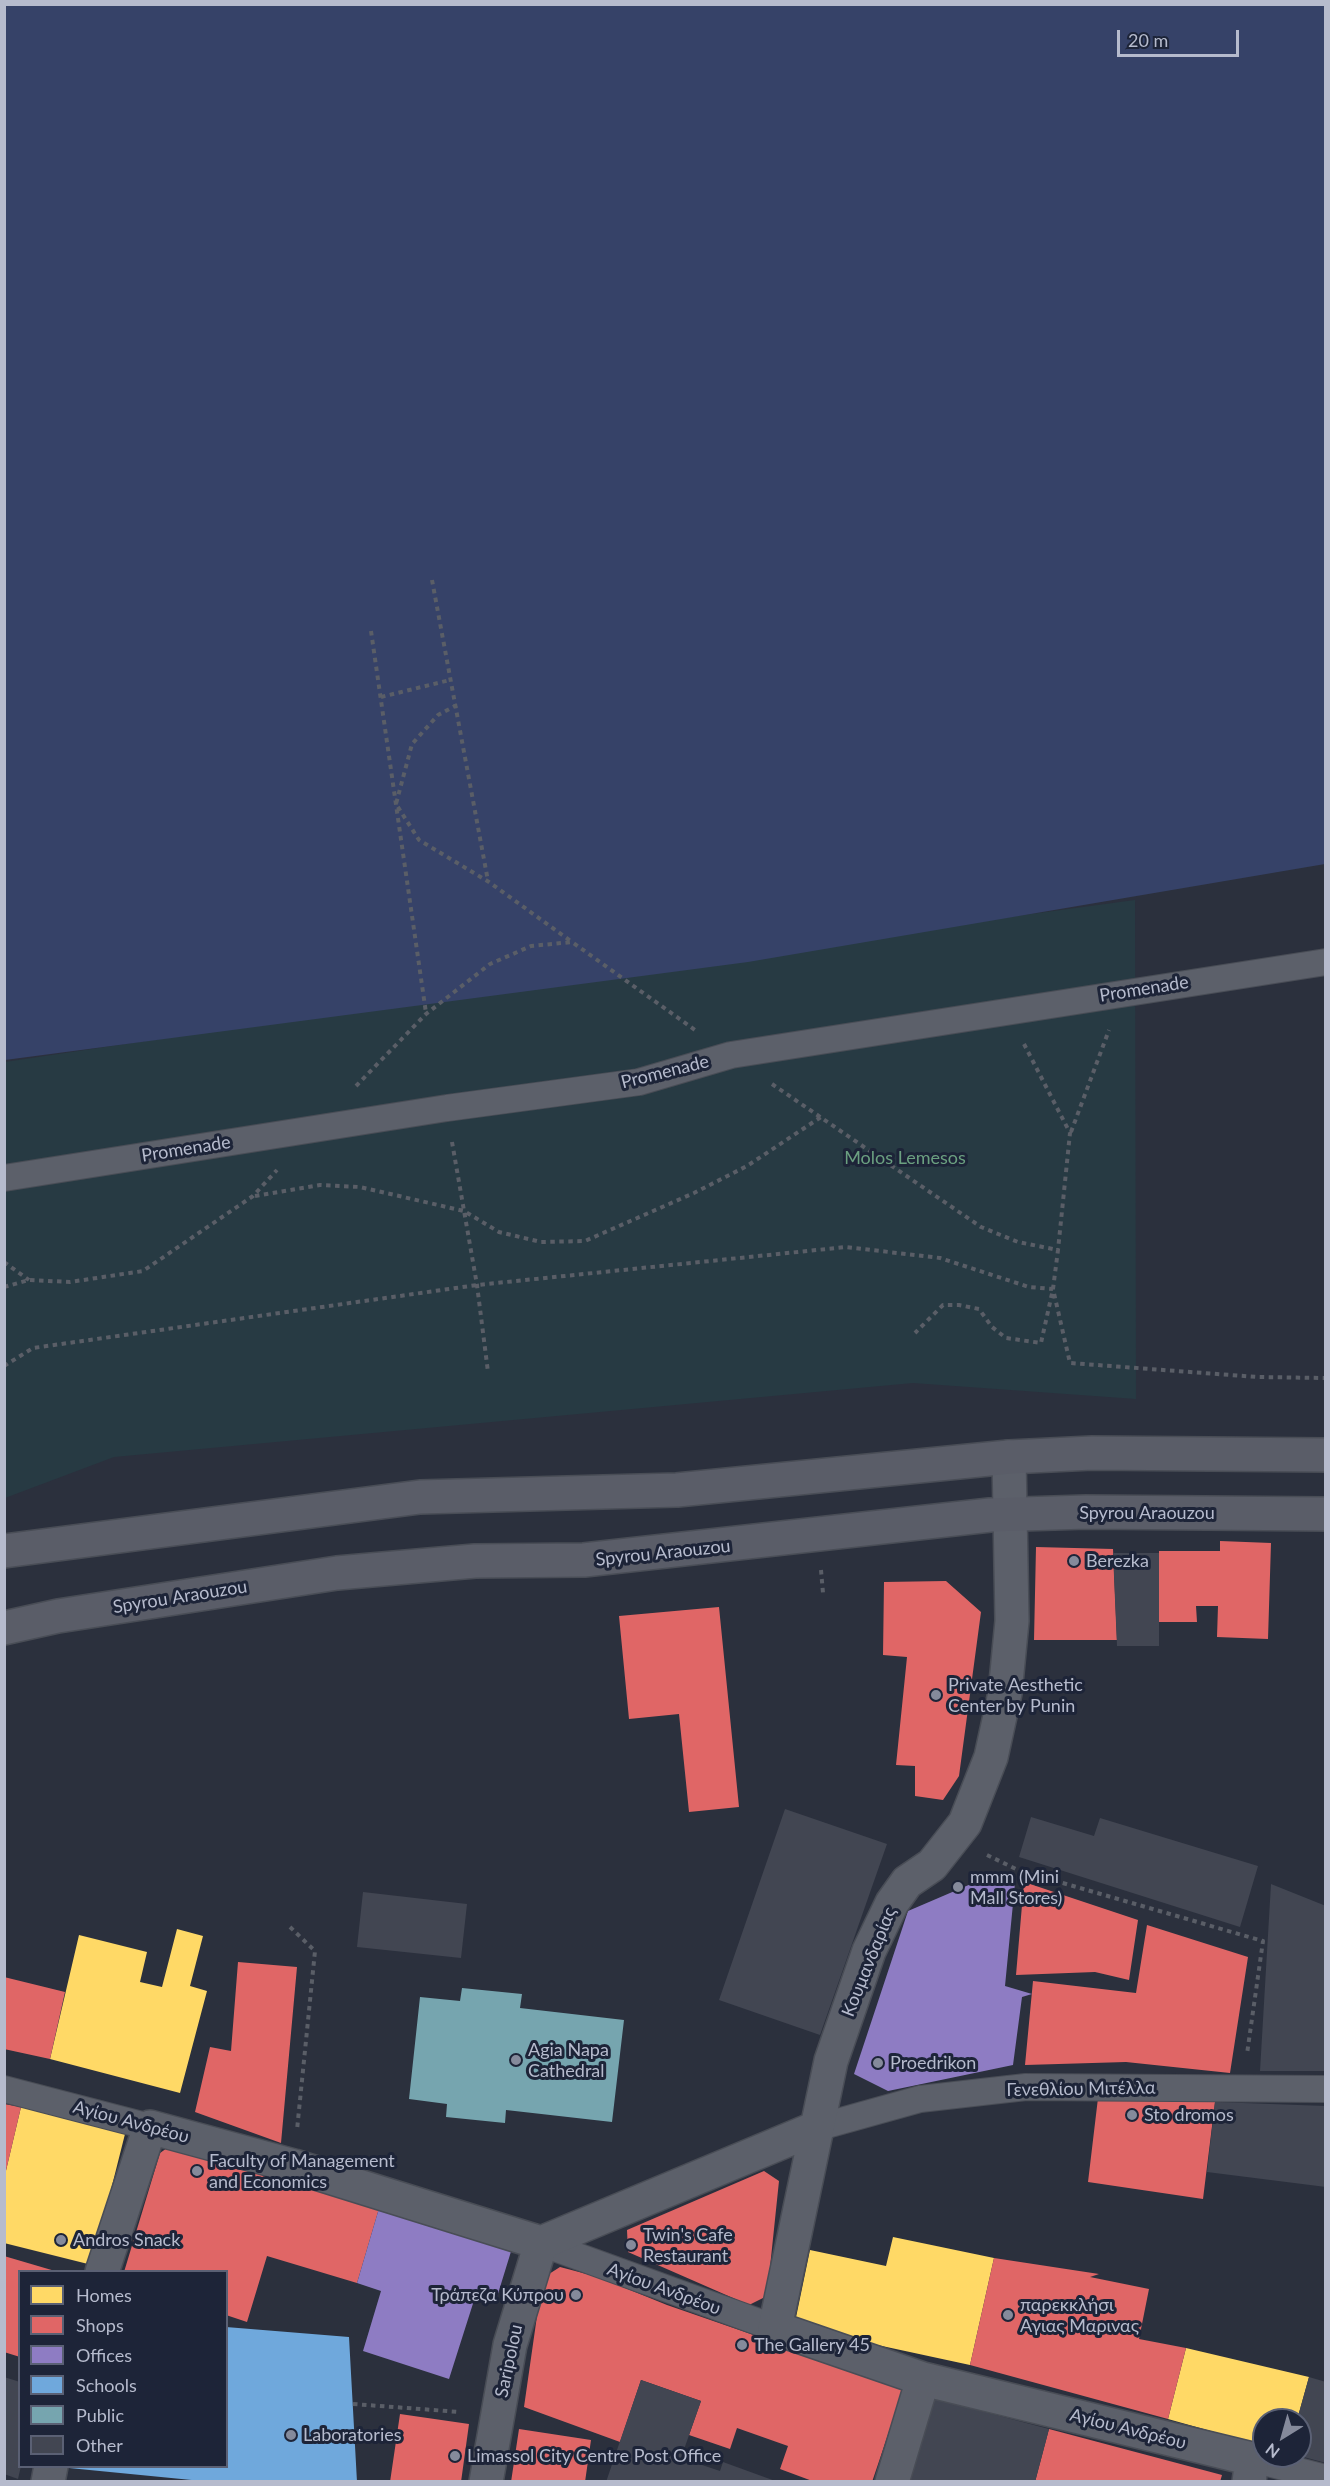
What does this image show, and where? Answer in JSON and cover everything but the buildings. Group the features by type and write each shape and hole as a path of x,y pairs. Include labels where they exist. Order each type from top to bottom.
{"main road":[{"path":"4,1551 420,1497 677,1490 1009,1456 1092,1453 1326,1455"},
{"name":"Spyrou Araouzou","path":"4,1628 58,1616 337,1573 475,1561 585,1560 1009,1515 1086,1512 1326,1514"}],"street":[{"name":"Promenade","path":"4,1178 447,1108 639,1082 731,1055 1326,962"},
{"name":"Κουμανδαρίας","path":"775,2328 831,2061 869,1951 892,1903 907,1882 932,1865 968,1816 991,1757 1005,1693 1012,1621 1009,1456"},
{"name":"Γενεθλίου Μιτέλλα","path":"541,2243 816,2128 920,2099 1026,2087 1326,2089"},
{"name":"Αγίου Ανδρέου","path":"4,2089 294,2166 541,2243 923,2379 1251,2470 1326,2478"},
{"path":"102,2270 150,2127"},
{"name":"Saripolou","path":"486,2481 510,2345 541,2243"},
{"path":"892,2481 923,2379"}],"path":[{"path":"432,580 489,882"},
{"path":"371,631 426,1014"},
{"path":"381,697 451,680"},
{"path":"457,705 438,715 412,744 396,804 419,840 489,882 668,1012 981,1227 1018,1242 1058,1250"},
{"path":"4,1287 29,1280 70,1281 143,1271 253,1196 426,1014 490,964 531,946 572,942"},
{"path":"915,1333 943,1305 960,1305 979,1310 992,1328 1006,1338 1041,1343 1053,1289 1070,1133 1124,992"},
{"path":"1006,1011 1070,1133"},
{"path":"447,1108 477,1285 489,1372"},
{"path":"253,1196 320,1185 360,1187 464,1211 500,1232 541,1242 585,1240 694,1193 736,1172 821,1117"},
{"path":"4,1366 33,1348 477,1285 846,1247 940,1258 1029,1287 1053,1289"},
{"path":"4,1262 29,1280"},
{"path":"1053,1289 1070,1363 1257,1377 1326,1378"},
{"path":"954,1838 1018,1870 1263,1941 1242,2088"},
{"path":"290,1927 315,1951 294,2166"},
{"path":"353,2404 498,2414"}],"green space":[{"name":"Molos Lemesos","path":"1135,900 1136,1399 913,1383 114,1457 5,1498 5,1062 638,967"}],"water":[{"path":"4,5 1325,5 1325,864 748,962 5,1060"}],"place":[{"name":"Berezka","path":"1074,1561"},
{"name":"Private Aesthetic Center by Punin","path":"936,1695"},
{"name":"mmm (Mini Mall Stores)","path":"958,1887"},
{"name":"Agia Napa Cathedral","path":"516,2060"},
{"name":"Proedrikon","path":"878,2063"},
{"name":"Sto dromos","path":"1132,2115"},
{"name":"Faculty of Management and Economics","path":"197,2171"},
{"name":"Andros Snack","path":"61,2240"},
{"name":"Twin's Cafe Restaurant","path":"631,2245"},
{"name":"Τράπεζα Κύπρου","path":"576,2295"},
{"name":"παρεκκλήσι Αγιας Μαρινας","path":"1008,2315"},
{"name":"The Gallery 45","path":"742,2345"},
{"name":"Laboratories","path":"291,2435"},
{"name":"Limassol City Centre Post Office","path":"455,2456"}]}
